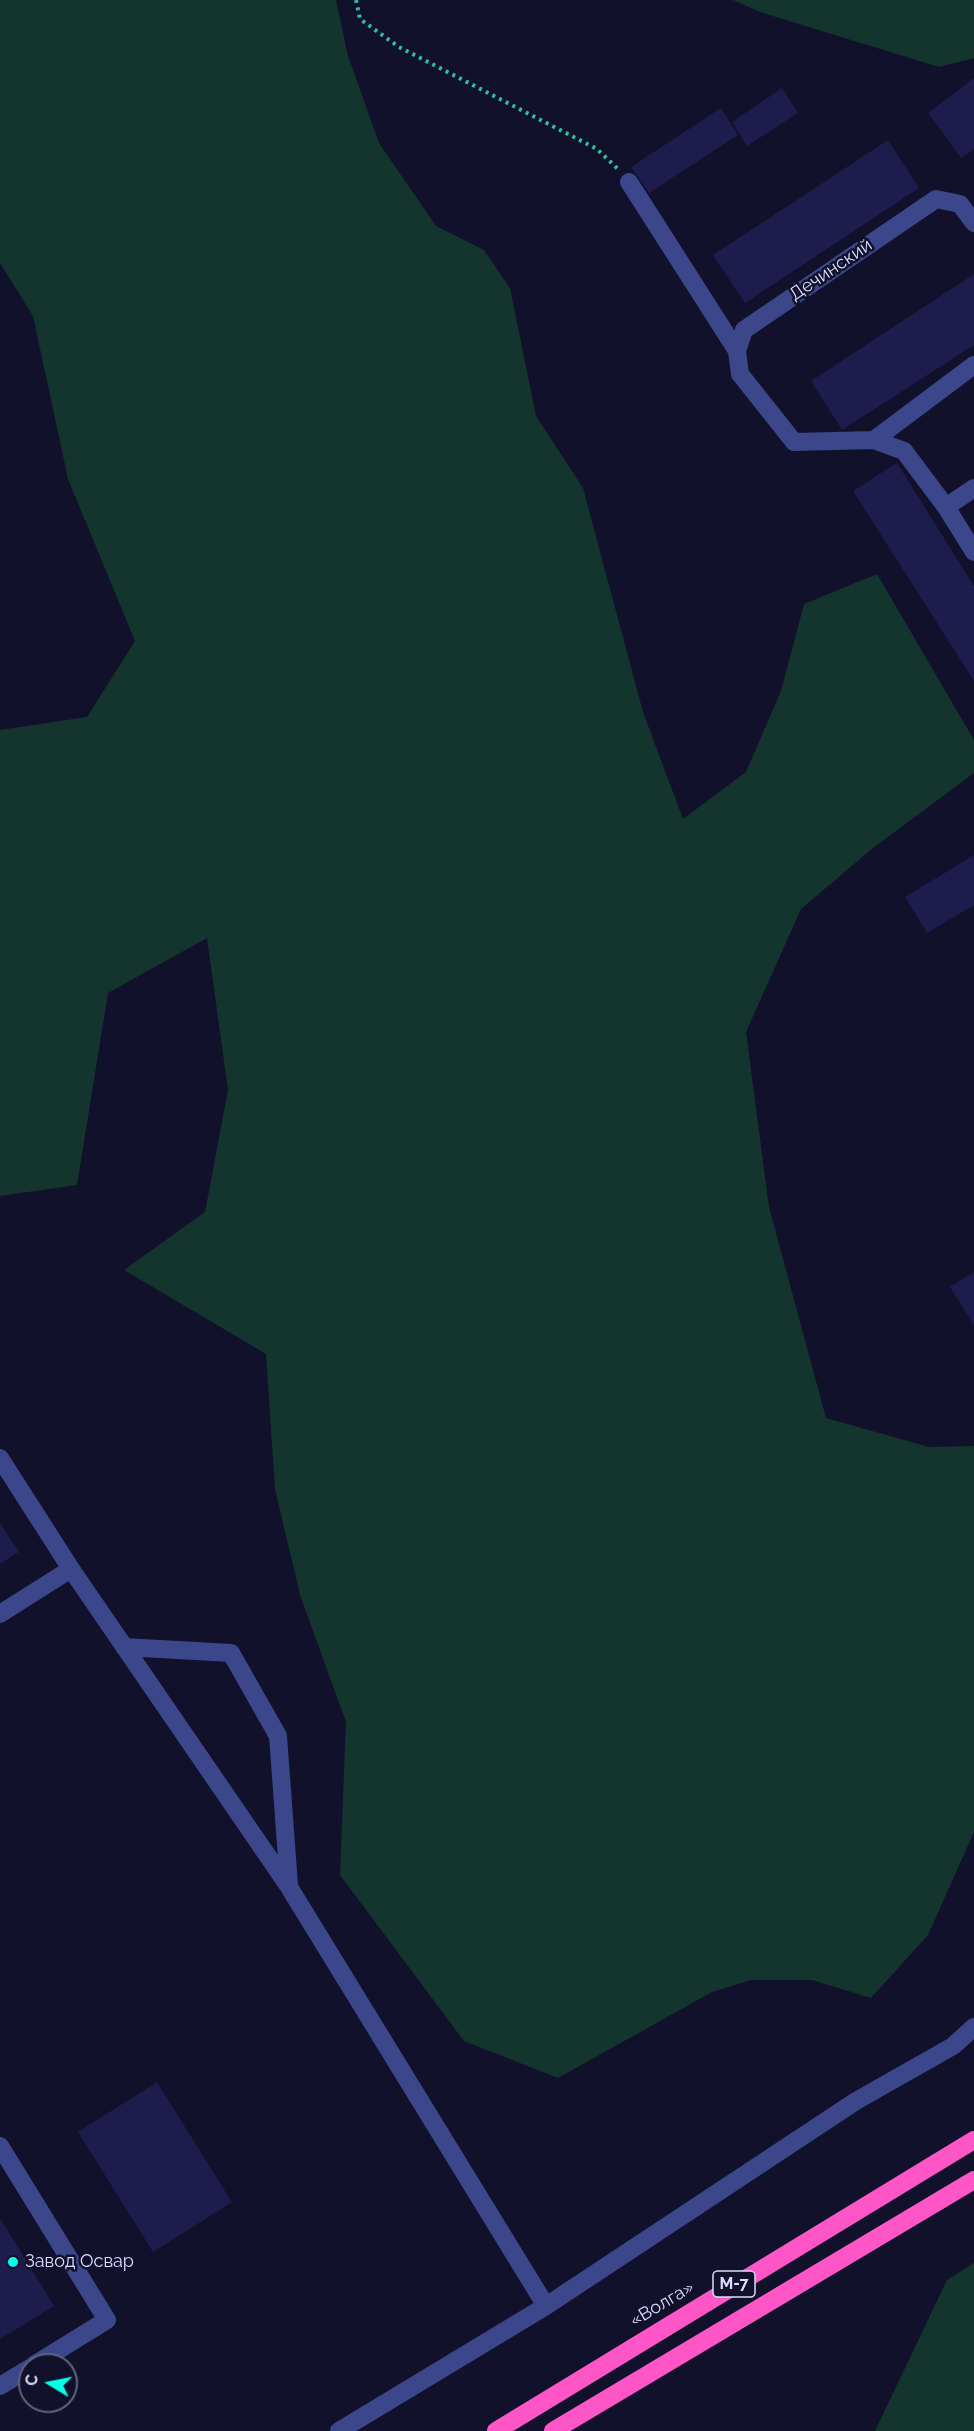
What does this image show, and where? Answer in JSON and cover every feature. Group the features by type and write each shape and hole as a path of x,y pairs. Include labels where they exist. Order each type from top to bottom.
{"highway":[{"name":"«Волга»","path":"496,2431 615,2356 974,2140"},
{"name":"М-7","path":"553,2431 974,2180"}],"street":[{"path":"629,182 737,351 740,374 794,442 874,440 904,451 946,507 974,552"},
{"name":"Дечинский","path":"737,351 744,330 936,199 967,202"},
{"path":"967,202 974,223"},
{"path":"874,440 974,365"},
{"path":"946,507 974,489"},
{"path":"0,1458 71,1569 289,1887 546,2306"},
{"path":"0,1614 71,1569"},
{"path":"124,1647 231,1653 278,1736 289,1887"},
{"path":"339,2431 546,2306 856,2101 953,2046 974,2027"},
{"path":"0,2146 107,2320 53,2353"},
{"path":"0,2386 18,2375"}],"path":[{"path":"356,0 360,19 399,47 597,149 629,182"}],"green space":[{"path":"0,0 336,0 348,56 379,143 436,226 484,250 510,288 536,416 583,488 643,712 683,819 746,772 781,691 804,604 877,574 974,740 974,773 873,848 801,909 746,1032 769,1207 826,1418 929,1447 974,1446 974,1832 928,1935 871,1998 812,1980 751,1980 712,1992 558,2078 464,2041 340,1875 346,1722 300,1595 275,1489 266,1354 124,1270 205,1212 228,1090 207,938 108,993 77,1185 0,1196 0,730 87,717 135,641 68,479 33,316 0,263"},
{"path":"733,0 974,0 974,58 939,67 760,12"},
{"path":"974,2263 974,2431 875,2431 947,2280"}],"building":[{"path":"974,78 974,149 961,158 928,113"},
{"path":"782,88 798,113 747,146 732,122"},
{"path":"721,108 738,135 649,193 631,167"},
{"path":"888,140 919,188 745,303 713,255"},
{"path":"974,274 974,345 842,430 811,381"},
{"path":"897,463 974,586 974,681 853,491"},
{"path":"974,855 974,905 927,933 905,897"},
{"path":"974,1272 974,1325 950,1287"},
{"path":"0,1523 19,1552 0,1564"},
{"path":"157,2082 232,2202 153,2252 78,2132"},
{"name":"Завод Освар","path":"0,2218 54,2306 0,2339"}],"place":[{"name":"Завод Освар","path":"13,2262"}]}
